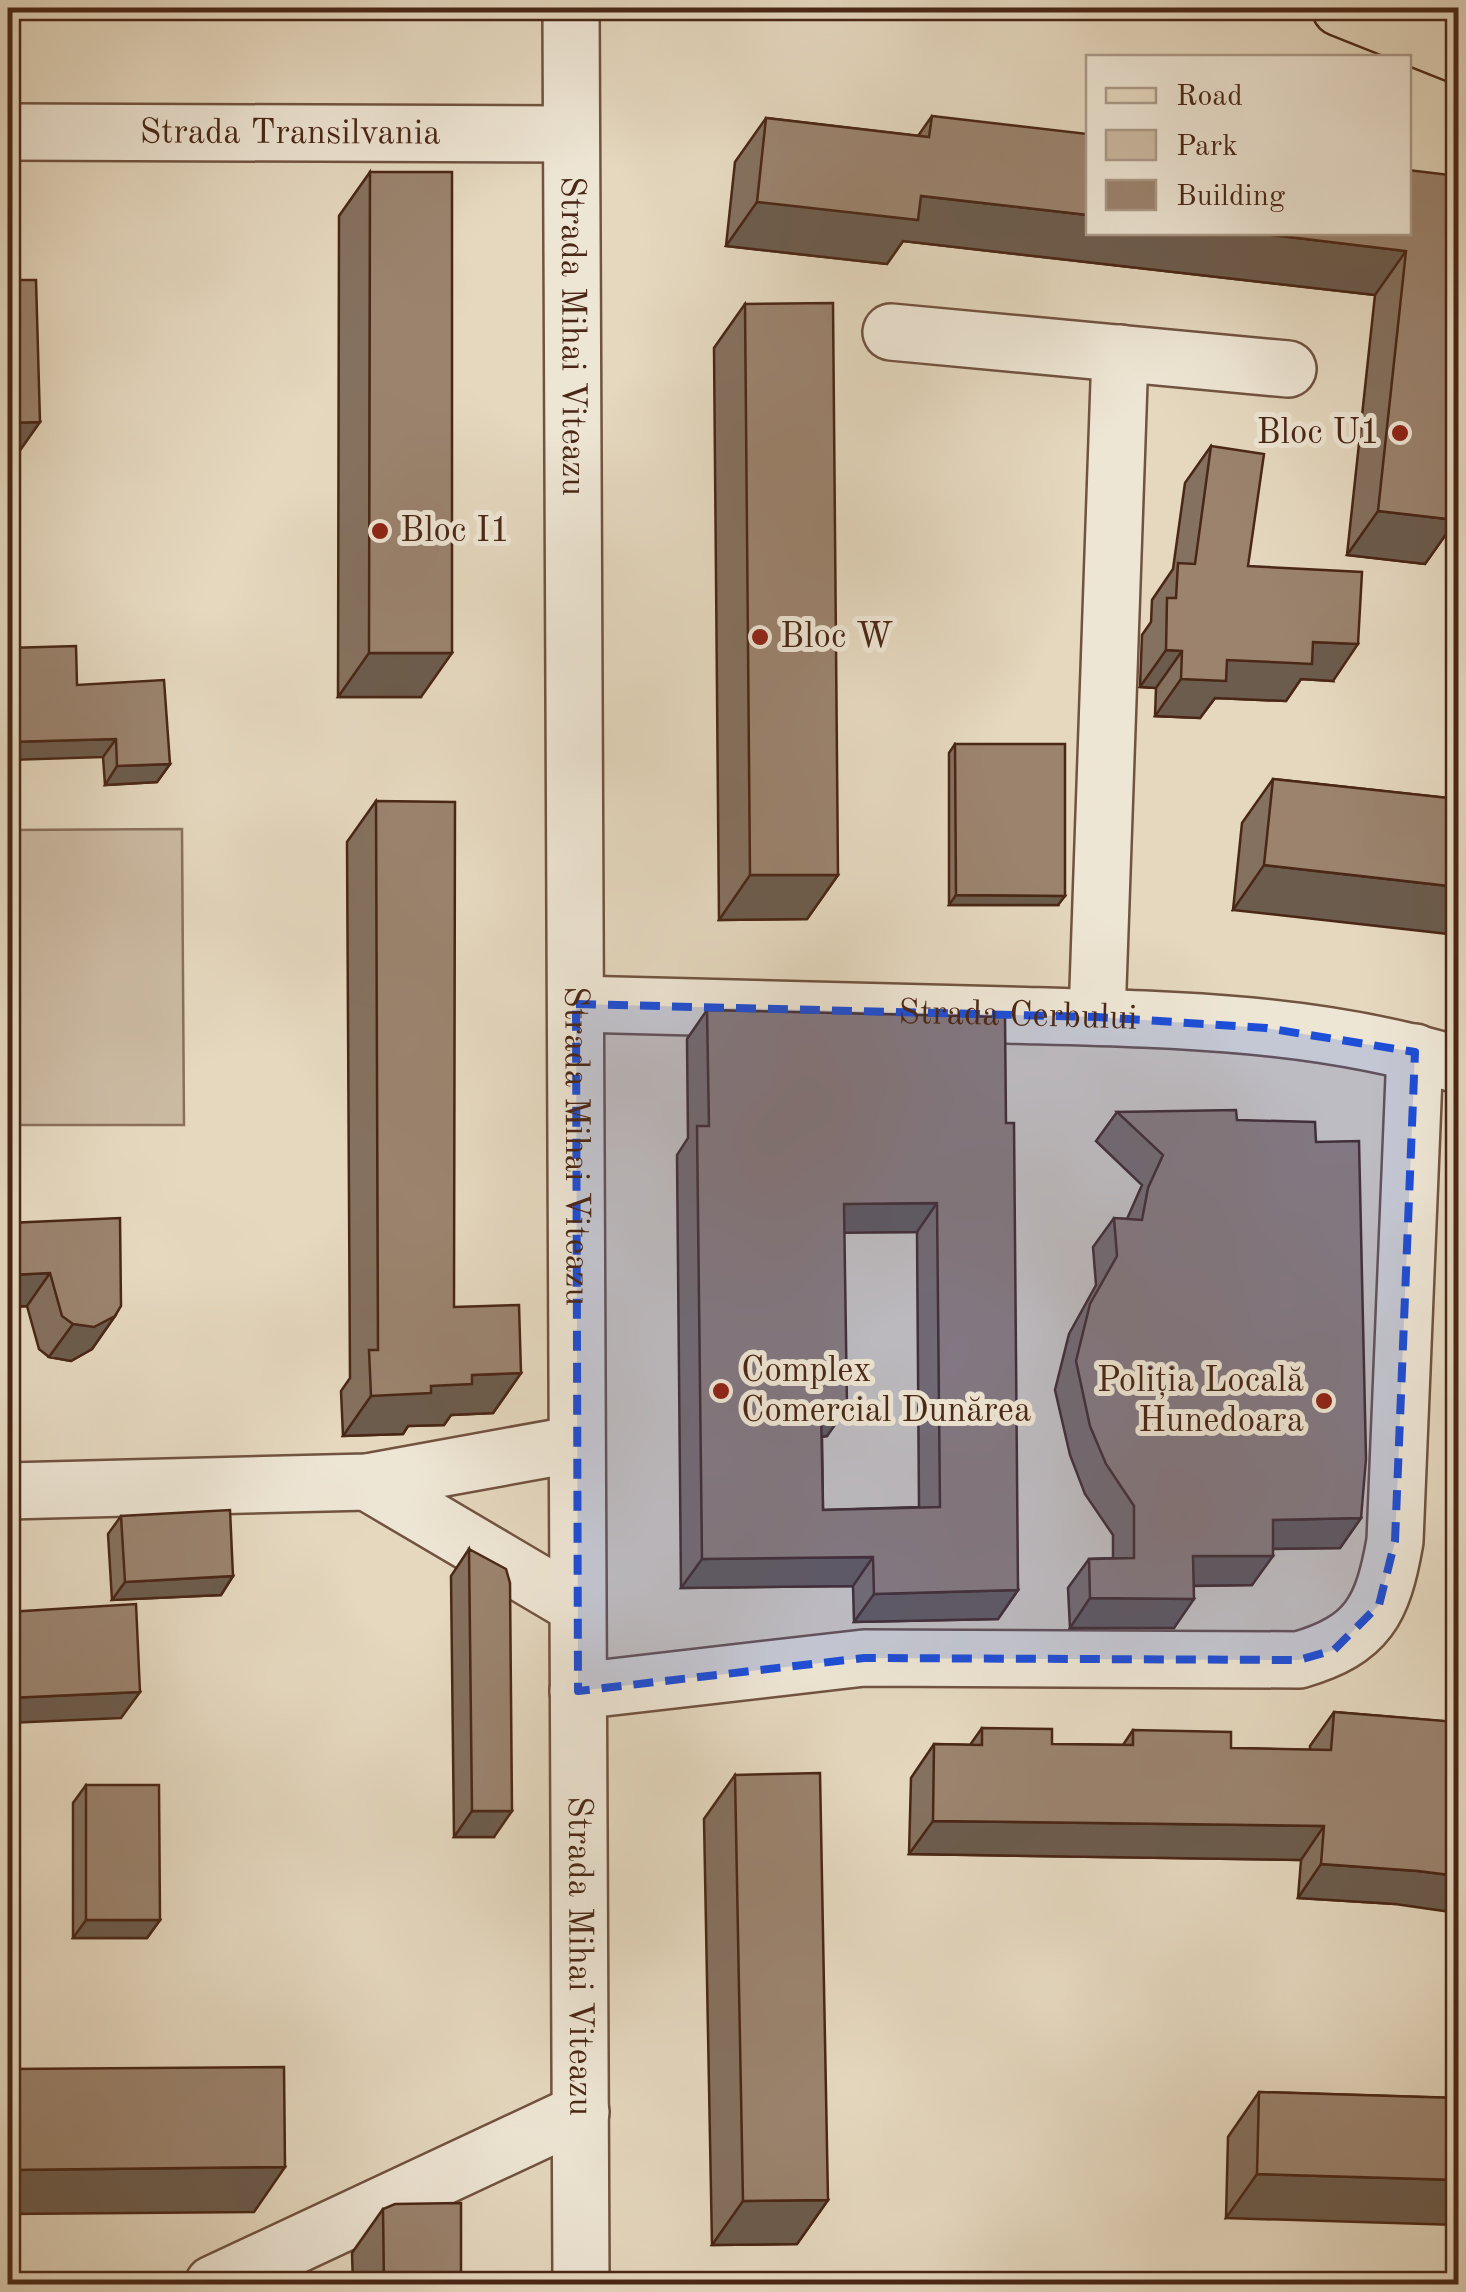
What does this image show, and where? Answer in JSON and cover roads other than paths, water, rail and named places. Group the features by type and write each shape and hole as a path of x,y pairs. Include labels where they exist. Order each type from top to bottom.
{"main road":[{"path":"1340,8 1458,55"}],"street":[{"name":"Strada Mihai Viteazu","path":"571,8 581,2284"},
{"name":"Strada Transilvania","path":"8,132 571,134"},
{"path":"891,332 1288,369"},
{"path":"1097,1017 1120,354"},
{"name":"Strada Cerbului","path":"576,1004 1097,1017 1266,1028 1437,1058"},
{"path":"578,1690 864,1658 1298,1660 1334,1650 1367,1624 1379,1606 1395,1541 1437,1058"},
{"path":"8,1491 367,1482 576,1444"},
{"path":"367,1482 577,1606"},
{"path":"213,2284 580,2112"}],"place":[{"name":"Bloc U1","path":"1400,433"},
{"name":"Bloc I1","path":"380,531"},
{"name":"Bloc W","path":"760,637"},
{"name":"Complex Comercial Dunărea","path":"721,1391"},
{"name":"Poliția Locală Hunedoara","path":"1324,1401"}]}
